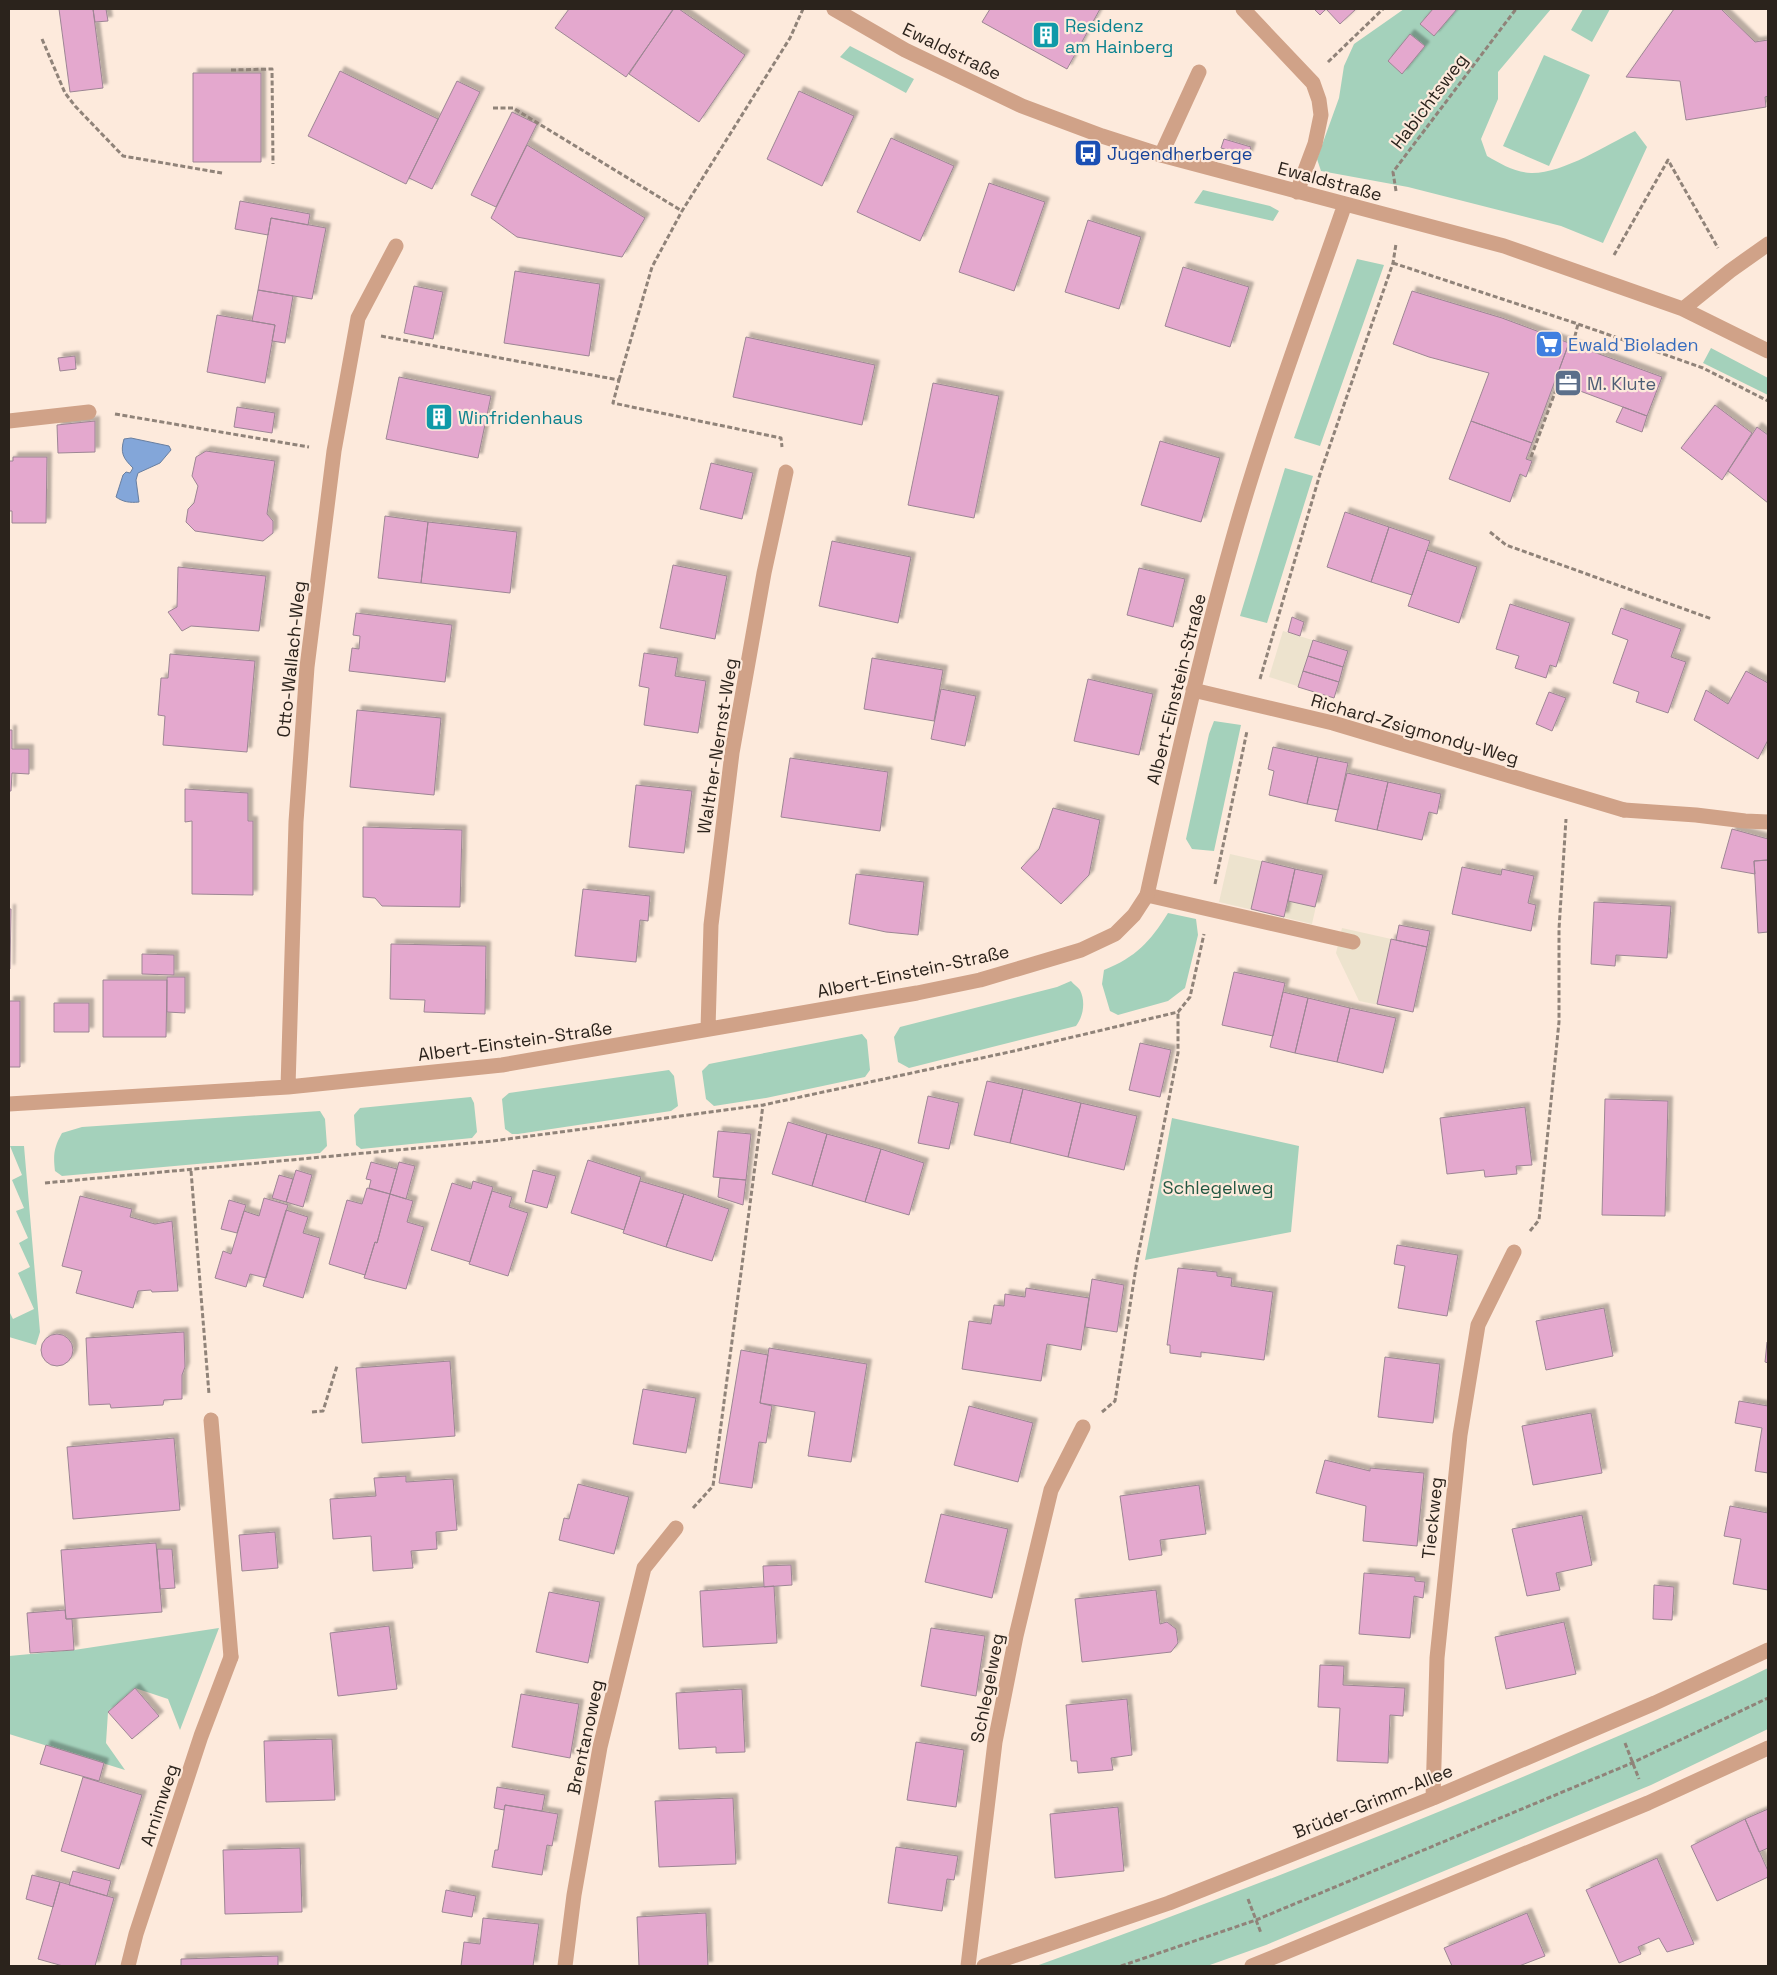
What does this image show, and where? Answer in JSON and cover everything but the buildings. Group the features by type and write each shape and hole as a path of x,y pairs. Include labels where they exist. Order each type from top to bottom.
{"street":[{"name":"Ewaldstraße","path":"834,9 905,50 1022,106 1102,136 1161,155 1504,246 1683,309 1768,351"},
{"path":"1243,9 1313,83 1319,100 1321,115 1315,144 1297,192"},
{"path":"1161,155 1199,72"},
{"name":"Albert-Einstein-Straße","path":"9,1104 288,1087 502,1065 980,980 1081,950 1114,934 1134,915 1147,896 1193,690 1232,542 1259,451 1345,204"},
{"path":"1683,309 1730,271 1768,244"},
{"name":"Otto-Wallach-Weg","path":"288,1087 296,822 306,676 334,451 358,318 396,246"},
{"path":"9,421 89,412"},
{"name":"Walther-Nernst-Weg","path":"708,1029 711,925 732,753 764,573 786,472"},
{"name":"Richard-Zsigmondy-Weg","path":"1193,690 1333,723 1624,810 1768,822"},
{"path":"1147,896 1353,942"},
{"name":"Tieckweg","path":"1434,1798 1437,1658 1460,1435 1478,1325 1514,1252"},
{"name":"Arnimweg","path":"128,1966 136,1934 201,1736 231,1657 210,1420"},
{"name":"Schlegelweg","path":"968,1966 995,1742 1016,1636 1051,1490 1083,1427"},
{"name":"Brentanoweg","path":"565,1966 574,1895 600,1747 644,1568 676,1528"},
{"name":"Brüder-Grimm-Allee","path":"984,1966 1169,1903 1434,1798 1655,1704 1768,1650"},
{"path":"1252,1966 1278,1957 1648,1803 1768,1748"}],"path":[{"path":"786,472 781,438 613,403 652,266 682,211 790,38 803,9"},
{"path":"1313,83 1327,63 1383,9"},
{"name":"Habichtsweg","path":"1178,1012 1190,997 1252,704 1320,474 1393,264 1400,218 1393,172 1516,9"},
{"path":"42,39 65,93 123,156 222,173"},
{"path":"231,70 272,69 273,164"},
{"path":"493,108 513,108 682,211"},
{"path":"1600,280 1668,160 1730,271"},
{"path":"1393,264 1578,324 1703,368 1768,401"},
{"path":"1573,344 1578,324"},
{"path":"356,331 619,380"},
{"path":"1531,457 1560,379"},
{"path":"89,412 111,413 334,451"},
{"path":"1490,532 1506,545 1712,619"},
{"path":"1539,1220 1559,1022 1560,929 1567,793"},
{"path":"45,1183 493,1142 763,1105 1014,1051 1178,1012 1178,1053 1137,1261 1115,1402 1083,1427"},
{"path":"676,1528 713,1486 763,1105"},
{"path":"191,1171 210,1420"},
{"path":"312,1412 322,1411 337,1366"},
{"path":"1121,1966 1256,1920 1632,1762 1768,1698"},
{"path":"1616,1720 1648,1803"},
{"path":"1240,1874 1266,1945 1278,1957"}],"shaded area":[{"path":"1283,631 1348,651 1334,698 1269,677"},
{"path":"1230,854 1323,875 1312,924 1219,902"},
{"path":"1342,928 1427,947 1413,1012 1359,1001 1336,953"}],"green space":[{"path":"1404,9 1551,9 1498,72 1498,99 1481,139 1487,156 1513,169 1531,173 1556,169 1570,164 1635,131 1647,147 1603,243 1561,226 1408,187 1321,171 1317,159 1339,98 1344,66 1354,44"},
{"path":"1583,9 1610,9 1592,42 1571,30"},
{"path":"850,46 914,79 906,93 840,57"},
{"path":"1544,55 1590,75 1549,166 1503,146"},
{"path":"1203,190 1270,206 1279,211 1273,221 1194,203"},
{"path":"1357,259 1384,265 1320,446 1294,438"},
{"path":"1711,348 1768,378 1768,395 1703,363"},
{"path":"1285,468 1313,476 1267,623 1240,616"},
{"path":"1214,721 1241,725 1214,851 1192,849 1186,839 1209,734"},
{"path":"1168,913 1196,919 1198,935 1185,988 1168,1001 1118,1015 1110,1011 1102,984 1104,970 1125,960 1141,948"},
{"path":"1071,981 1080,990 1083,999 1082,1014 1076,1026 909,1068 898,1062 894,1037 900,1027 1057,987"},
{"path":"862,1034 867,1040 870,1070 865,1077 766,1098 714,1106 706,1099 702,1071 709,1064"},
{"path":"669,1070 674,1076 678,1106 671,1111 518,1134 512,1134 505,1129 502,1099 509,1093"},
{"path":"471,1097 474,1103 477,1132 472,1138 361,1149 356,1145 354,1115 360,1108"},
{"path":"320,1111 325,1119 327,1146 320,1153 62,1176 55,1171 55,1151 62,1133 82,1127"},
{"name":"Schlegelweg","path":"1172,1118 1299,1146 1291,1232 1145,1260"},
{"path":"10,1146 24,1146 40,1332 36,1345 9,1337 9,1311 13,1319 34,1309 18,1273 30,1267 19,1243 28,1238 16,1211 24,1208 12,1180 22,1175"},
{"path":"219,1628 180,1730 168,1699 135,1688 108,1712 106,1743 125,1770 9,1734 9,1656 74,1650"},
{"path":"1768,1668 1768,1729 1651,1785 1266,1945 1207,1966 1036,1966 1221,1898 1403,1826 1647,1724"}],"water":[{"path":"131,438 169,446 171,450 160,463 138,473 136,480 139,502 127,502 116,497 123,475 126,472 130,473 133,468 122,452 124,439"}],"place":[{"name":"Residenz am Hainberg","path":"1046,35"},
{"name":"Jugendherberge","path":"1088,153"},
{"name":"Ewald Bioladen","path":"1549,344"},
{"name":"M. Klute","path":"1568,383"},
{"name":"Winfridenhaus","path":"439,417"}]}
